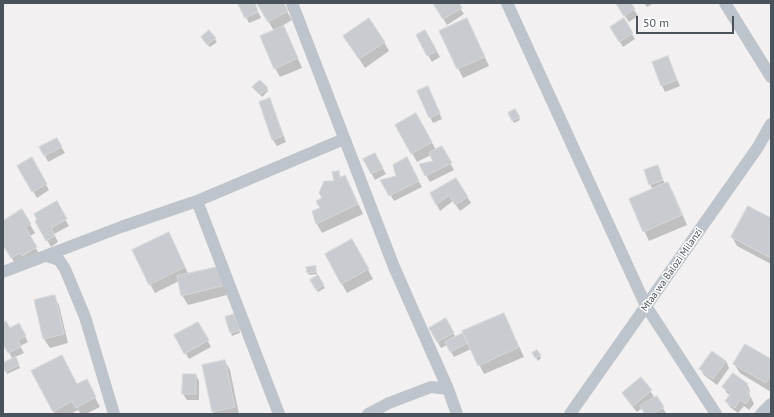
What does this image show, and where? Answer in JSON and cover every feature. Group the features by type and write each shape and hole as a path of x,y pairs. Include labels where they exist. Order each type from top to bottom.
{"street":[{"path":"292,3 394,267 448,389 457,414"},
{"path":"507,3 646,306 716,414"},
{"path":"725,3 771,77"},
{"name":"Mtaa wa Balozi Milanzi","path":"570,414 758,147 771,124"},
{"path":"3,272 197,200 344,139"},
{"path":"197,200 279,414"},
{"path":"47,256 60,260 65,269 85,317 114,414"},
{"path":"368,414 431,387 448,389"},
{"path":"762,414 771,404"}],"building":[{"path":"238,3 255,3 258,12 245,18"},
{"path":"257,3 284,3 288,11 268,22"},
{"path":"433,3 459,3 462,8 443,19"},
{"path":"616,3 631,3 635,9 624,16"},
{"path":"369,18 385,42 359,59 343,36"},
{"path":"467,18 485,57 457,69 439,31"},
{"path":"624,18 633,33 619,42 610,27"},
{"path":"284,26 298,58 274,69 260,36"},
{"path":"209,30 216,38 207,45 201,37"},
{"path":"425,30 437,51 427,56 416,35"},
{"path":"668,56 677,80 661,86 652,62"},
{"path":"260,80 268,88 260,95 252,87"},
{"path":"428,86 440,113 429,118 417,91"},
{"path":"270,98 283,136 272,140 259,102"},
{"path":"515,109 520,117 512,121 508,113"},
{"path":"416,113 432,142 411,154 395,125"},
{"path":"57,138 62,147 44,156 39,147"},
{"path":"442,146 452,163 425,176 419,164 433,161 429,153"},
{"path":"375,153 383,168 371,174 363,159"},
{"path":"32,157 47,184 32,192 17,166"},
{"path":"407,157 419,181 389,196 380,180 396,176 393,165"},
{"path":"658,165 663,180 649,185 644,170"},
{"path":"339,171 340,178 345,175 358,204 316,224 312,211 320,208 316,201 322,198 319,193 324,181 334,181 332,172"},
{"path":"456,178 468,197 455,205 449,195 436,205 430,193"},
{"path":"668,182 682,215 643,232 629,199"},
{"path":"57,201 67,219 51,228 55,236 46,241 35,221 37,220 34,214"},
{"path":"748,206 771,218 771,258 731,237"},
{"path":"22,209 31,224 25,227 37,247 22,256 20,253 11,258 3,245 3,221"},
{"path":"169,232 185,267 149,285 132,250"},
{"path":"352,239 369,269 341,284 325,254"},
{"path":"222,266 226,285 181,296 177,276"},
{"path":"316,266 316,272 307,273 306,267"},
{"path":"318,275 324,285 316,290 310,280"},
{"path":"55,295 64,334 43,339 34,300"},
{"path":"504,313 519,347 478,366 462,331"},
{"path":"234,314 240,330 230,333 225,317"},
{"path":"446,318 454,333 437,342 429,328"},
{"path":"6,321 10,328 19,323 26,336 18,340 21,347 8,353 3,344 3,323"},
{"path":"198,322 209,340 184,354 174,335"},
{"path":"463,333 468,343 450,352 445,342"},
{"path":"745,344 771,359 771,375 766,383 733,364"},
{"path":"537,350 541,355 535,358 532,353"},
{"path":"712,351 726,361 713,379 699,369"},
{"path":"62,355 77,384 87,379 96,397 76,408 72,401 53,412 31,371"},
{"path":"16,357 19,365 5,372 3,363"},
{"path":"225,360 235,407 212,412 202,365"},
{"path":"733,373 748,384 745,388 749,391 747,394 751,397 746,404 740,400 735,408 725,401 731,393 722,387"},
{"path":"183,374 196,374 196,394 182,394"},
{"path":"641,377 652,390 633,406 622,393"},
{"path":"657,396 664,407 653,414 645,414 640,406"}]}
